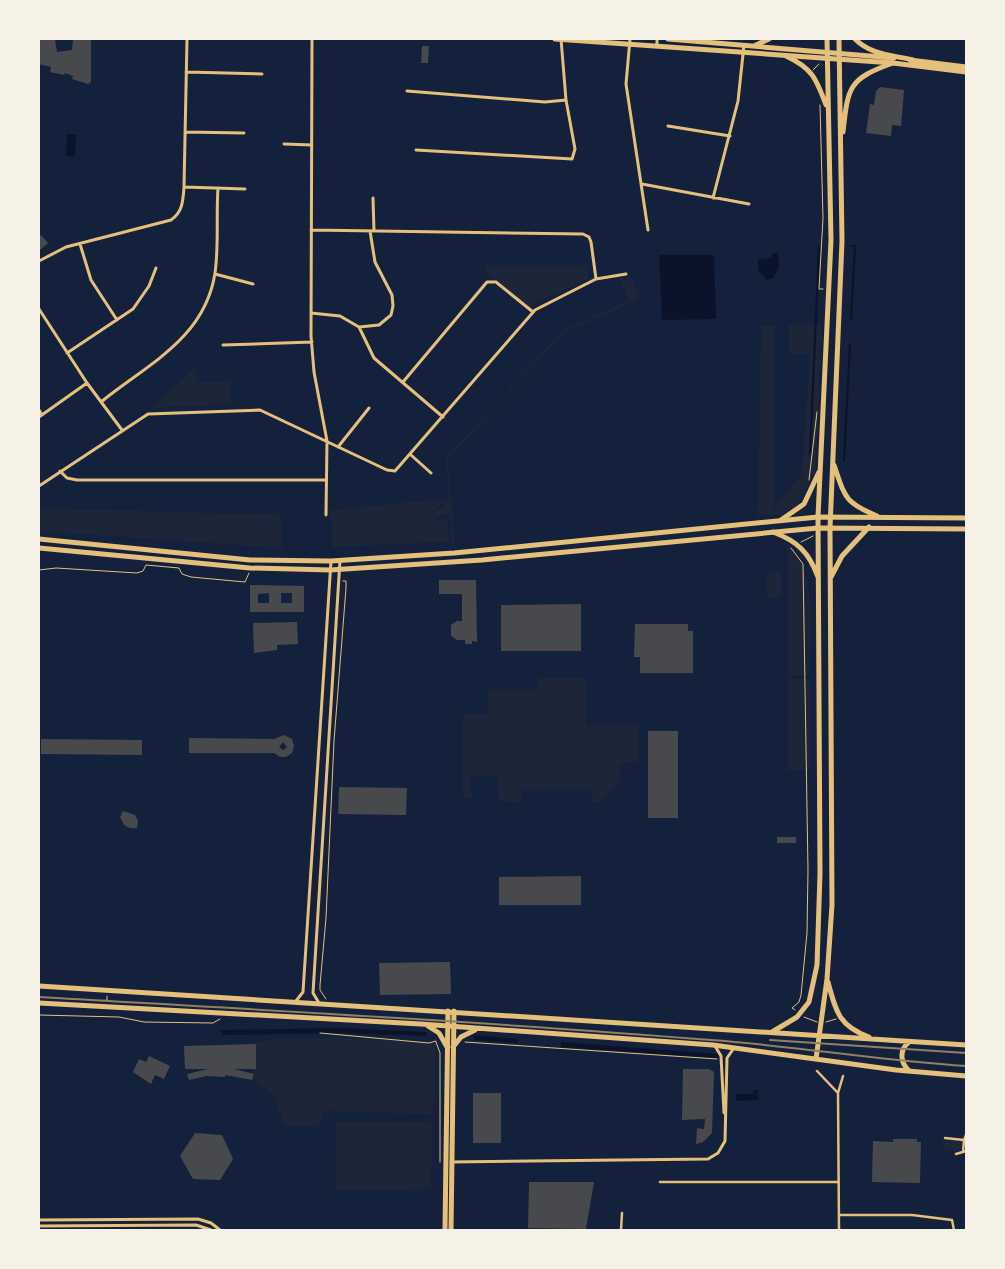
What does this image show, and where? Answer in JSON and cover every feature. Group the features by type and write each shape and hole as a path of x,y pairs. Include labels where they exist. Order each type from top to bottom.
{"main road":[{"path":"555,39 630,42 657,47 827,60 966,67"},
{"path":"668,39 839,52 913,60"},
{"path":"756,45 768,39"},
{"path":"772,1032 797,1017 810,1002 817,966 820,874 820,583 818,517 831,240 827,39"},
{"path":"816,1059 827,979 832,874 830,516 842,241 839,39"},
{"path":"855,39 868,49 885,55 966,72"},
{"path":"786,56 810,70 828,110"},
{"path":"840,153 846,110 852,88 865,73 893,63"},
{"path":"833,462 844,493 850,503 877,516"},
{"path":"781,520 804,504 821,469"},
{"path":"39,539 250,560 331,561 430,555 830,516 966,518"},
{"path":"830,580 847,550 869,527"},
{"path":"39,548 250,568 330,570 431,563 818,528 966,529"},
{"path":"773,532 798,543 812,560 820,583"},
{"path":"430,555 431,563"},
{"path":"827,979 836,1012 842,1021 860,1034 876,1040"},
{"path":"39,986 966,1045"},
{"path":"39,1003 426,1024 713,1045 909,1071 966,1076"},
{"path":"445,1230 450,1047 448,1011"},
{"path":"450,1026 454,1011"},
{"path":"426,1024 439,1033 450,1047"},
{"path":"450,1047 463,1036 478,1029"},
{"path":"909,1071 904,1065 902,1054 905,1045 910,1042"},
{"path":"446,1163 451,1230"}],"street":[{"path":"39,261 57,250 171,220 180,211 184,187 187,39"},
{"path":"312,39 311,313 314,372 327,441 326,515"},
{"path":"416,150 569,160 574,158 575,148 566,100 561,39"},
{"path":"657,39 657,47"},
{"path":"630,42 626,84 648,230"},
{"path":"713,198 738,101 744,44"},
{"path":"186,72 262,74"},
{"path":"407,91 546,102 566,100"},
{"path":"668,126 730,136"},
{"path":"185,132 244,133"},
{"path":"284,144 312,145"},
{"path":"642,184 749,204"},
{"path":"184,187 245,189"},
{"path":"101,402 154,364 176,345 192,326 205,305 215,274 218,188"},
{"path":"311,313 340,316 360,327 379,325 386,321 390,315 393,306 392,295 375,262 372,231 373,198"},
{"path":"311,230 583,234 589,237 591,242 596,279"},
{"path":"80,244 91,280 117,320"},
{"path":"67,353 133,309 149,286 156,268"},
{"path":"215,274 252,284"},
{"path":"39,486 148,414 260,410 392,471 398,469 533,312 596,279 626,274"},
{"path":"403,382 487,282 496,282 533,312"},
{"path":"39,310 87,383 122,430"},
{"path":"360,327 374,358 443,416"},
{"path":"223,345 312,342"},
{"path":"39,410 40,416 87,383"},
{"path":"338,447 369,408"},
{"path":"411,455 431,473"},
{"path":"60,471 67,478 77,480 326,480"},
{"path":"321,1004 314,999 313,993 340,560"},
{"path":"293,1002 301,998 303,992 331,561"},
{"path":"696,1160 713,1154 720,1147 724,1139 721,1056 719,1050 713,1045"},
{"path":"446,1163 696,1160 712,1157 724,1143 727,1058 734,1048"},
{"path":"817,1071 838,1093"},
{"path":"839,1230 838,1093 843,1076"},
{"path":"956,1154 965,1151 964,1140 966,1135"},
{"path":"945,1138 964,1140"},
{"path":"660,1182 838,1182"},
{"path":"621,1230 622,1213"},
{"path":"838,1215 912,1215 952,1220 954,1230"},
{"path":"39,1220 198,1219 211,1223 220,1230"},
{"path":"39,1226 196,1225 211,1230"}],"path":[{"path":"818,99 820,107 823,218 819,289 823,289"},
{"path":"808,484 817,411"},
{"path":"791,548 803,564 808,870 807,933 800,995 799,1002 792,1008"},
{"path":"39,570 56,568 137,573 143,571 146,566 179,568 184,575 190,577 245,582 249,573"},
{"path":"327,1001 322,994 320,985 326,918 334,741 346,582"},
{"path":"103,1007 103,1000 107,1000 108,990"},
{"path":"39,1015 119,1017 144,1022 165,1023 214,1023 220,1019"},
{"path":"320,1033 435,1041 440,1053 446,1163"},
{"path":"464,1041 719,1059"}],"shaded area":[{"path":"67,134 76,135 75,157 66,156"},
{"path":"772,253 778,253 779,268 773,278 767,280 758,270 758,259 771,258"},
{"path":"659,255 714,255 716,319 662,320"},
{"path":"486,265 587,265 589,279 537,302 531,309 485,272"},
{"path":"631,276 640,299 564,332 448,459 454,544 452,544 450,513 436,519 433,514 449,500 446,458 563,330 629,301 619,279"},
{"path":"789,325 822,325 816,469 795,506 780,515 758,516 761,326 775,326 774,509 802,474 810,354 789,354"},
{"path":"196,367 197,382 230,381 231,404 151,408"},
{"path":"446,499 432,514 436,521 447,517 449,542 331,547 333,526 329,517 330,510"},
{"path":"39,508 281,515 282,548 39,531"},
{"path":"787,543 797,556 804,571 808,588 811,623 809,675 788,675"},
{"path":"767,573 781,573 781,598 767,598"},
{"path":"538,678 586,678 586,725 638,725 638,762 620,762 620,781 599,802 592,802 591,789 521,789 521,802 499,801 498,776 471,776 471,798 463,798 463,714 488,714 488,689 538,689"},
{"path":"788,679 810,679 810,770 788,770"},
{"path":"341,1028 427,1032 427,1036 340,1033 222,1035 221,1030"},
{"path":"474,1035 518,1039 517,1043 474,1040"},
{"path":"339,1038 436,1042 433,1114 325,1111 318,1126 285,1126 272,1092 255,1083 250,1063 256,1043 274,1039"},
{"path":"561,1042 719,1054 718,1058 561,1047"},
{"path":"753,1090 758,1090 759,1100 736,1101 736,1094 753,1094"},
{"path":"432,1121 431,1189 335,1190 336,1122"},
{"path":"945,1140 962,1141 961,1150 953,1151 941,1147"}],"building":[{"path":"39,39 55,39 57,52 72,50 73,39 91,39 91,82 88,84 72,79 73,76 65,73 64,75 50,72 51,67 39,64"},
{"path":"422,46 429,46 428,63 421,63"},
{"path":"880,87 904,90 901,126 892,125 891,136 866,133 870,104 874,105 876,91"},
{"path":"41,235 48,243 39,251 39,237"},
{"path":"439,580 476,580 477,642 472,641 472,644 465,644 465,640 457,640 451,636 451,625 457,621 462,621 462,594 439,594"},
{"path":"250,585 304,586 304,612 250,612","holes":["269,593 269,603 258,603 258,594","281,593 292,593 292,603 281,603"]},
{"path":"581,604 581,651 501,651 501,605"},
{"path":"297,622 298,644 277,645 277,650 254,653 253,623"},
{"path":"635,624 688,624 688,631 693,631 693,673 640,673 640,657 634,657"},
{"path":"648,731 678,731 678,818 648,818"},
{"path":"284,735 292,739 294,746 292,753 286,757 280,757 274,753 189,753 189,738 274,739","holes":["283,742 287,747 283,750 279,747"]},
{"path":"41,739 142,740 142,755 41,754"},
{"path":"339,787 407,788 406,815 338,814"},
{"path":"123,811 135,815 138,821 137,828 130,828 124,825 120,817"},
{"path":"777,837 796,837 796,843 777,843"},
{"path":"581,876 581,905 499,905 499,877"},
{"path":"450,962 451,994 380,995 379,963"},
{"path":"256,1044 256,1069 234,1069 254,1074 252,1080 225,1075 225,1077 206,1076 189,1080 187,1074 208,1069 185,1069 184,1046"},
{"path":"149,1056 170,1066 164,1079 155,1075 151,1084 133,1072 139,1059 146,1062"},
{"path":"683,1069 709,1069 714,1072 712,1133 703,1142 696,1144 697,1128 704,1129 705,1119 682,1120"},
{"path":"473,1093 501,1093 501,1143 473,1143"},
{"path":"195,1133 222,1135 233,1159 220,1180 193,1179 180,1156"},
{"path":"893,1139 917,1139 917,1142 921,1142 920,1183 872,1182 873,1141 893,1142"},
{"path":"529,1182 594,1182 586,1229 528,1228"}],"waterway":[{"path":"851,246 855,246 851,319"},
{"path":"810,454 819,247"},
{"path":"844,461 850,344"}],"railway":[{"path":"39,997 627,1034 743,1043 902,1061 966,1066"},
{"path":"770,1040 966,1053"}]}
